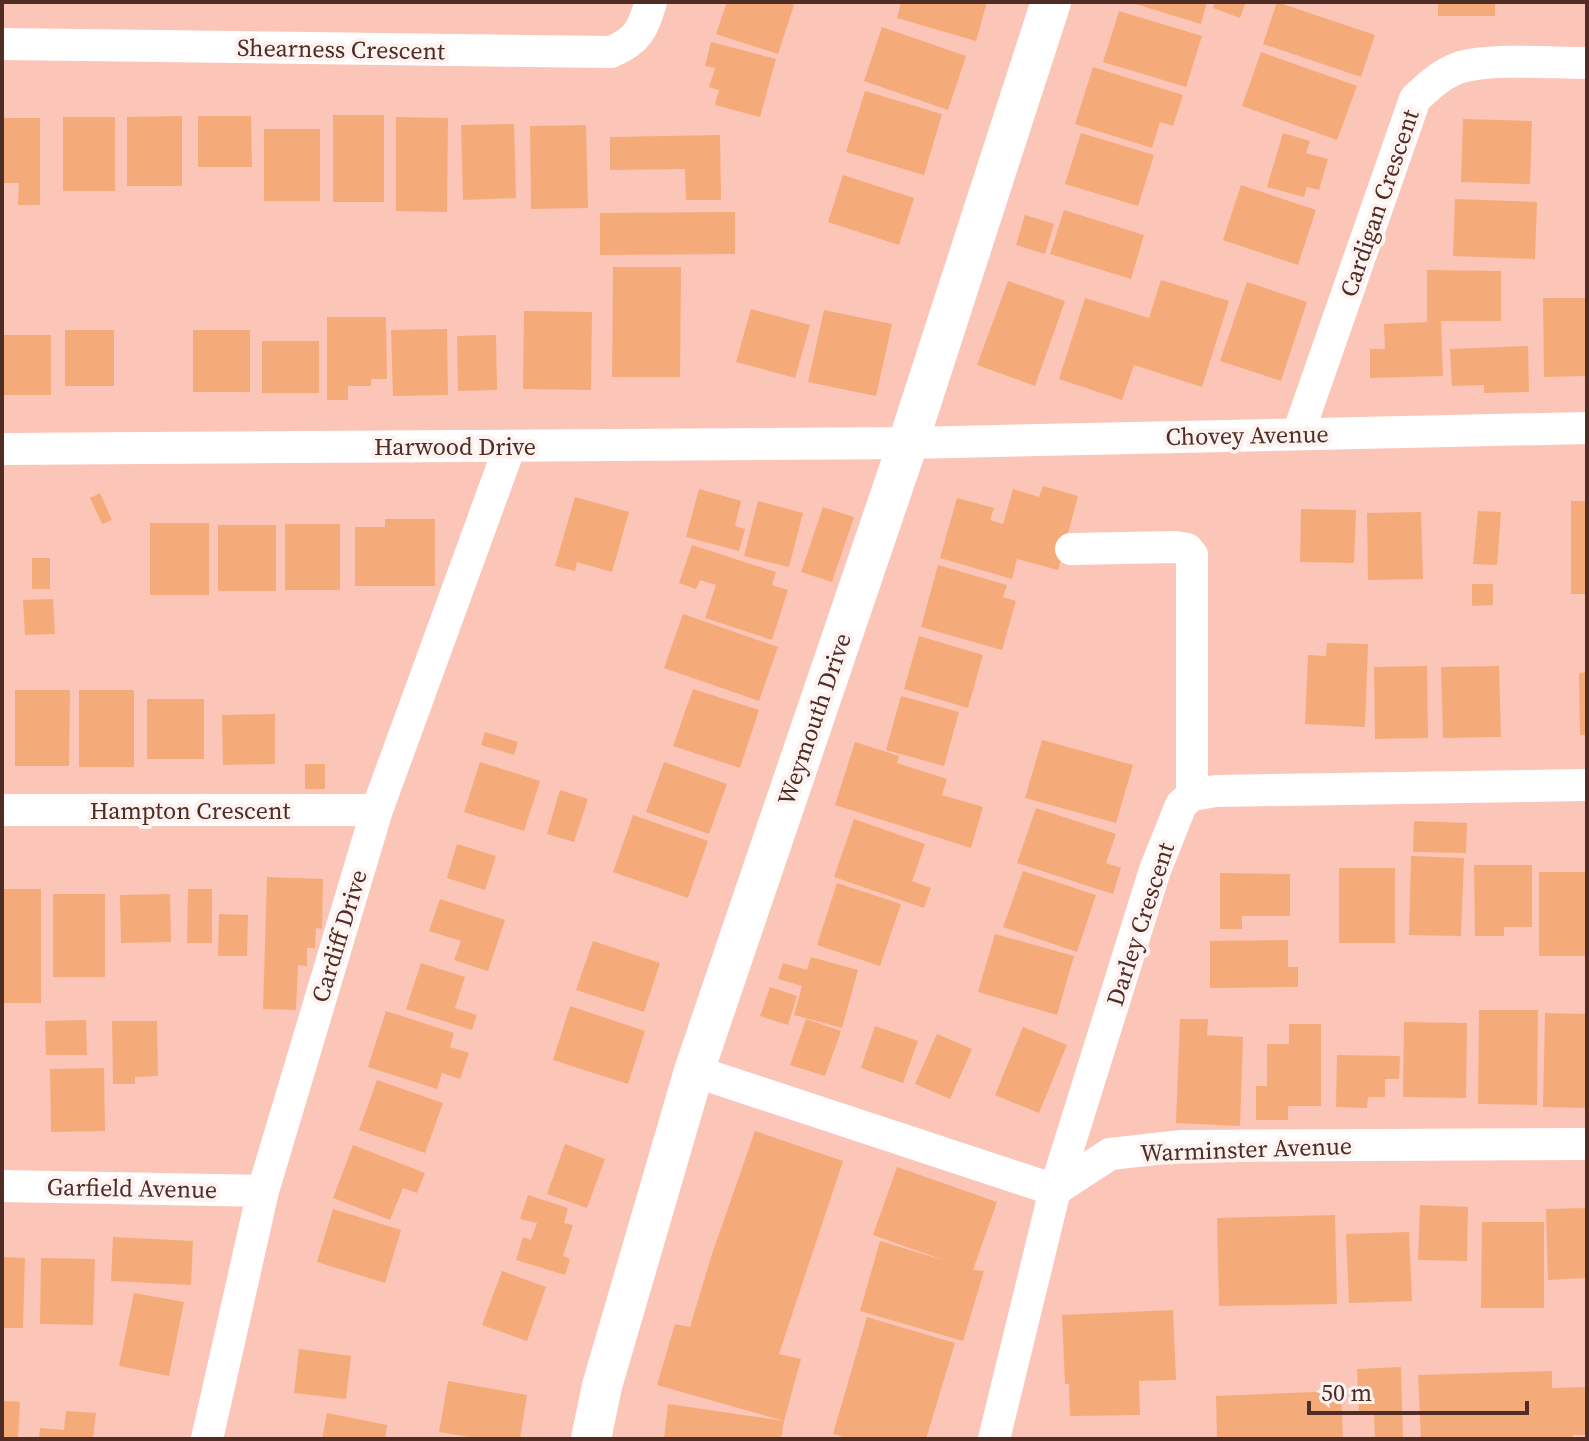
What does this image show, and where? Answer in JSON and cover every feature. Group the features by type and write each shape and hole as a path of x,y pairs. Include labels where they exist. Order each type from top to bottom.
{"street":[{"name":"Shearness Crescent","path":"2,44 611,52 629,44 641,31 651,2"},
{"name":"Weymouth Drive","path":"591,1439 602,1386 694,1071 908,443 1051,2"},
{"name":"Cardigan Crescent","path":"1298,434 1415,99 1435,79 1461,67 1587,63"},
{"name":"Chovey Avenue","path":"908,443 1587,428"},
{"name":"Harwood Drive","path":"2,449 908,443"},
{"name":"Cardiff Drive","path":"207,1439 263,1191 377,810 510,446"},
{"path":"1071,549 1175,547 1187,549 1192,555 1192,795 1279,789 1587,785"},
{"name":"Darley Crescent","path":"994,1439 1055,1190 1155,870 1181,805 1192,795"},
{"name":"Hampton Crescent","path":"2,810 377,810"},
{"path":"694,1071 1055,1190"},
{"name":"Warminster Avenue","path":"1055,1190 1110,1154 1182,1146 1587,1144"},
{"name":"Garfield Avenue","path":"2,1186 263,1191"}],"building":[{"path":"727,2 784,2 794,5 778,54 716,34"},
{"path":"901,2 987,2 976,41 897,18"},
{"path":"1129,2 1207,2 1201,24"},
{"path":"1215,2 1246,2 1240,18 1213,8"},
{"path":"1277,2 1375,35 1361,77 1263,44"},
{"path":"1438,2 1495,2 1495,16 1438,16"},
{"path":"1119,11 1202,36 1186,87 1103,62"},
{"path":"882,27 966,56 948,110 864,81"},
{"path":"711,42 776,59 760,117 715,105 719,90 709,87 715,68 705,66"},
{"path":"1261,52 1357,86 1337,140 1242,106"},
{"path":"1093,67 1183,95 1173,126 1160,122 1152,148 1075,124"},
{"path":"865,91 942,114 924,175 846,152"},
{"path":"333,115 384,115 384,202 333,202"},
{"path":"182,116 182,186 127,186 127,117"},
{"path":"198,116 251,116 252,167 198,167"},
{"path":"63,117 115,117 115,191 63,191"},
{"path":"396,117 448,118 447,212 396,211"},
{"path":"2,118 40,118 40,205 18,205 19,183 2,183"},
{"path":"1463,119 1532,121 1530,184 1461,182"},
{"path":"514,124 516,198 463,200 461,125"},
{"path":"586,125 588,208 531,209 530,126"},
{"path":"264,129 320,129 320,201 264,201"},
{"path":"1081,133 1154,155 1138,206 1065,184"},
{"path":"1283,133 1310,141 1306,153 1328,159 1319,190 1307,187 1304,197 1267,187"},
{"path":"720,135 721,200 686,200 685,169 610,170 610,137"},
{"path":"843,175 914,198 899,245 828,222"},
{"path":"1241,185 1316,210 1298,265 1223,240"},
{"path":"1455,199 1537,202 1535,259 1453,256"},
{"path":"1064,210 1144,235 1131,279 1050,254"},
{"path":"735,212 735,254 600,255 600,213"},
{"path":"1025,215 1054,224 1045,254 1016,245"},
{"path":"613,267 681,267 680,377 612,377"},
{"path":"1427,270 1501,271 1501,321 1441,321 1443,376 1370,378 1370,349 1385,349 1384,324 1427,322"},
{"path":"1161,280 1229,301 1202,387 1134,365 1122,400 1059,379 1085,298 1149,318"},
{"path":"1008,281 1065,301 1035,386 977,365"},
{"path":"1247,282 1307,302 1281,381 1220,361"},
{"path":"1543,298 1587,298 1587,376 1544,377"},
{"path":"751,309 810,325 795,378 736,362"},
{"path":"824,310 892,324 876,396 808,382"},
{"path":"524,311 592,312 591,390 523,389"},
{"path":"327,317 386,317 387,379 371,379 371,386 348,386 348,400 327,400"},
{"path":"447,329 448,395 393,396 391,330"},
{"path":"65,330 114,330 114,386 65,386"},
{"path":"193,330 250,330 250,392 193,392"},
{"path":"2,335 51,335 51,395 2,395"},
{"path":"496,335 497,390 458,391 457,336"},
{"path":"262,341 319,341 319,393 262,393"},
{"path":"1528,346 1529,392 1484,393 1484,385 1452,386 1450,349"},
{"path":"1043,486 1078,496 1058,570 1017,559 1012,579 940,558 957,498 994,508 990,520 1003,524 1013,489 1039,497"},
{"path":"699,489 741,501 735,526 745,529 739,551 686,537"},
{"path":"100,493 112,520 102,524 90,498"},
{"path":"575,497 629,512 612,572 577,562 575,571 555,566"},
{"path":"758,501 803,513 789,567 744,556"},
{"path":"1571,501 1587,501 1587,594 1571,594"},
{"path":"823,507 854,517 832,582 801,572"},
{"path":"1301,509 1356,510 1354,563 1300,562"},
{"path":"1478,511 1501,512 1497,565 1473,564"},
{"path":"1421,512 1423,579 1368,580 1367,513"},
{"path":"385,519 435,519 435,586 355,586 355,527 385,527"},
{"path":"150,523 209,523 209,595 150,595"},
{"path":"285,524 340,524 340,590 285,590"},
{"path":"218,525 276,525 276,591 218,591"},
{"path":"692,545 776,572 772,585 788,590 772,640 705,618 716,585 700,580 696,589 679,583"},
{"path":"32,558 50,558 50,589 32,589"},
{"path":"938,565 1007,585 1003,597 1016,601 1002,650 921,627"},
{"path":"1472,584 1493,584 1493,605 1472,606"},
{"path":"53,599 55,634 25,635 23,600"},
{"path":"683,614 778,647 759,701 664,668"},
{"path":"919,636 983,655 968,708 904,689"},
{"path":"1327,643 1368,644 1365,727 1305,724 1308,655 1326,656"},
{"path":"1427,666 1428,738 1375,739 1374,667"},
{"path":"1499,666 1501,737 1443,738 1441,667"},
{"path":"1587,672 1587,735 1580,735 1579,673"},
{"path":"693,689 759,710 740,768 673,746"},
{"path":"15,690 70,690 69,766 15,766"},
{"path":"79,690 134,690 134,767 79,767"},
{"path":"901,696 959,712 944,766 886,750"},
{"path":"147,699 204,699 204,759 147,759"},
{"path":"275,714 275,764 223,765 222,715"},
{"path":"485,732 518,742 514,755 481,745"},
{"path":"1042,740 1133,765 1116,823 1025,798"},
{"path":"855,742 899,756 897,763 947,779 942,795 983,807 971,848 835,805"},
{"path":"480,762 540,781 524,831 464,812"},
{"path":"664,762 727,784 709,834 646,812"},
{"path":"305,764 325,764 325,789 305,789"},
{"path":"560,790 588,799 574,842 547,834"},
{"path":"1036,808 1116,834 1106,863 1121,868 1113,894 1017,863"},
{"path":"633,815 708,841 688,898 613,872"},
{"path":"854,819 925,844 912,881 931,888 924,908 834,877"},
{"path":"1414,821 1467,823 1466,853 1413,852"},
{"path":"457,844 496,856 485,890 447,878"},
{"path":"1411,856 1464,858 1461,936 1409,935"},
{"path":"1474,865 1532,865 1532,927 1504,927 1504,936 1475,936"},
{"path":"1339,868 1395,868 1395,943 1339,943"},
{"path":"1023,871 1096,895 1077,952 1003,927"},
{"path":"1539,872 1587,872 1587,956 1539,956"},
{"path":"1220,873 1290,874 1290,916 1242,916 1242,929 1220,929"},
{"path":"267,877 323,879 322,929 316,928 315,948 307,948 307,966 298,965 296,1010 263,1009"},
{"path":"837,883 901,904 880,966 817,945"},
{"path":"2,889 41,889 41,1003 2,1003"},
{"path":"188,889 212,889 212,943 187,943"},
{"path":"53,894 105,894 105,977 53,977"},
{"path":"170,894 171,942 121,943 120,895"},
{"path":"440,899 505,920 488,971 454,960 461,941 429,931"},
{"path":"219,914 248,915 247,956 218,956"},
{"path":"995,934 1074,956 1057,1015 978,992"},
{"path":"1288,940 1288,967 1298,967 1298,987 1210,988 1210,941"},
{"path":"593,941 660,963 644,1012 576,990"},
{"path":"811,957 858,970 842,1028 794,1015 802,986 778,979 783,963 807,970"},
{"path":"421,963 465,977 455,1008 477,1015 472,1030 406,1009"},
{"path":"770,987 797,996 788,1025 760,1016"},
{"path":"570,1006 645,1031 628,1084 553,1060"},
{"path":"1479,1010 1538,1010 1537,1105 1478,1104"},
{"path":"386,1011 454,1033 450,1047 469,1053 460,1079 442,1073 437,1089 368,1067"},
{"path":"1545,1013 1587,1014 1587,1108 1543,1107"},
{"path":"806,1019 841,1031 825,1076 790,1065"},
{"path":"1180,1019 1208,1019 1207,1035 1243,1037 1240,1126 1176,1123"},
{"path":"86,1020 87,1055 46,1055 45,1021"},
{"path":"112,1021 157,1021 158,1076 135,1077 135,1084 113,1084"},
{"path":"1404,1022 1467,1023 1466,1098 1403,1097"},
{"path":"1289,1024 1321,1024 1321,1106 1288,1106 1288,1120 1256,1120 1256,1086 1267,1086 1267,1044 1289,1044"},
{"path":"875,1026 918,1041 903,1083 861,1068"},
{"path":"1023,1027 1067,1045 1039,1113 995,1095"},
{"path":"937,1034 972,1049 950,1099 915,1084"},
{"path":"1337,1055 1400,1056 1399,1079 1385,1079 1385,1097 1368,1097 1367,1108 1336,1107"},
{"path":"104,1068 105,1131 51,1132 50,1069"},
{"path":"377,1080 443,1103 425,1153 359,1130"},
{"path":"755,1131 843,1161 779,1354 801,1359 784,1421 657,1385 675,1324 690,1327"},
{"path":"565,1144 605,1159 587,1208 547,1194"},
{"path":"353,1145 425,1173 417,1193 403,1188 390,1220 333,1198"},
{"path":"897,1167 997,1202 973,1270 984,1271 963,1341 860,1311 880,1241 946,1261 873,1235"},
{"path":"528,1195 568,1208 564,1223 573,1225 563,1256 570,1259 565,1275 516,1260 523,1237 531,1240 537,1223 520,1219"},
{"path":"1420,1205 1468,1207 1467,1261 1418,1260"},
{"path":"1587,1208 1587,1278 1548,1280 1546,1209"},
{"path":"333,1209 401,1230 385,1283 317,1262"},
{"path":"1335,1215 1337,1304 1219,1306 1217,1218"},
{"path":"1482,1222 1544,1222 1544,1308 1481,1308"},
{"path":"1409,1232 1412,1301 1349,1303 1346,1234"},
{"path":"113,1237 193,1241 191,1285 111,1281"},
{"path":"2,1257 25,1258 23,1328 2,1328"},
{"path":"41,1258 95,1259 93,1325 40,1324"},
{"path":"502,1271 546,1287 527,1341 482,1325"},
{"path":"134,1293 184,1302 169,1376 119,1366"},
{"path":"1173,1310 1176,1380 1139,1381 1140,1415 1070,1416 1069,1384 1065,1384 1062,1315"},
{"path":"867,1317 955,1343 926,1439 850,1439 833,1434"},
{"path":"299,1349 351,1356 346,1399 294,1393"},
{"path":"1401,1367 1403,1439 1375,1439 1374,1414 1359,1415 1357,1369"},
{"path":"1552,1371 1552,1388 1587,1387 1587,1435 1573,1435 1573,1439 1421,1439 1418,1375"},
{"path":"448,1381 527,1395 520,1439 481,1439 439,1432"},
{"path":"1341,1391 1343,1439 1217,1439 1216,1396"},
{"path":"4,1401 20,1402 18,1439 2,1439"},
{"path":"668,1404 784,1421 781,1439 664,1439"},
{"path":"66,1411 96,1413 93,1439 39,1439 40,1428 64,1430"},
{"path":"327,1413 387,1425 385,1439 322,1439"}]}
